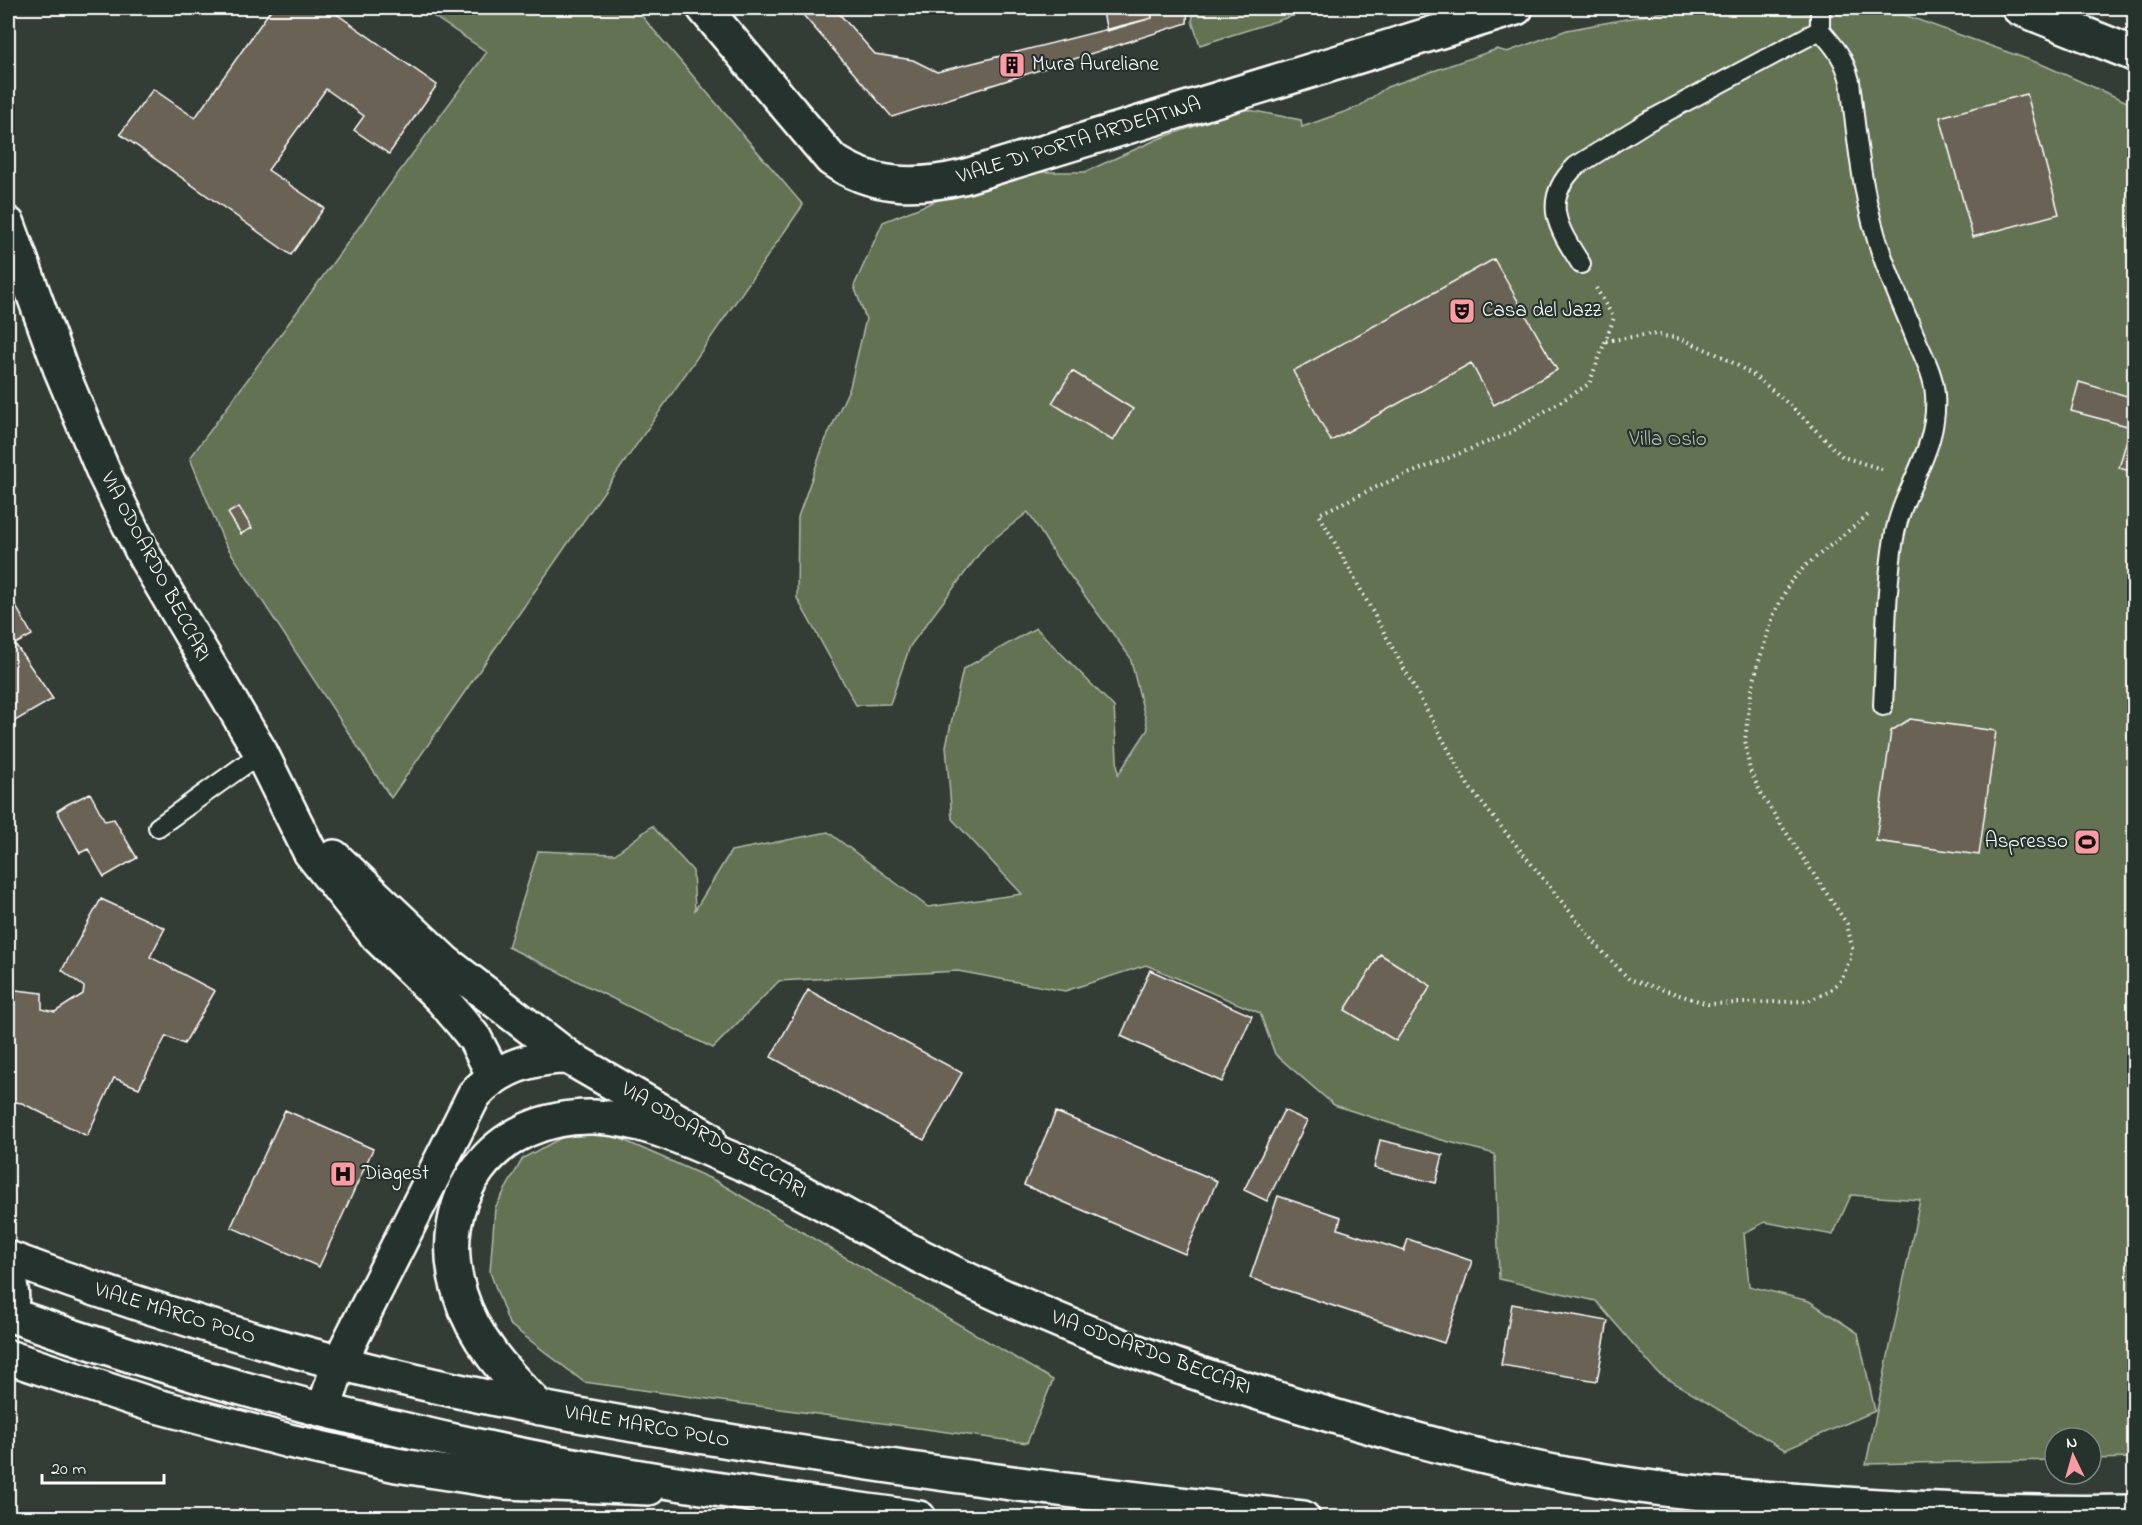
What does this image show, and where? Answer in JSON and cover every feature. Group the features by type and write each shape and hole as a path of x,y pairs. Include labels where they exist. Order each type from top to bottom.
{"main road":[{"name":"VIALE DI PORTA ARDEATINA","path":"704,8 831,159 843,168 866,178 880,182 912,184 963,177 1516,8"},
{"path":"2019,8 2134,54"},
{"name":"VIA ODOARDO BECCARI","path":"8,224 61,370 104,472 145,557 261,753 310,852 376,936 441,998 464,1025 475,1039 494,1076"},
{"name":"VIA ODOARDO BECCARI","path":"302,832 346,867 445,962 568,1057 783,1182 950,1271 1114,1343 1173,1365 1403,1436 1481,1456 1618,1483 1769,1498 1959,1511 2134,1512"},
{"path":"324,1409 339,1363 469,1105 483,1085 511,1067 548,1057 568,1057"},
{"path":"540,1408 510,1378 486,1347 461,1298 452,1260 453,1231 461,1200 477,1171 495,1149 506,1140 546,1123 590,1116 610,1118 681,1138 783,1182"},
{"name":"VIALE MARCO POLO","path":"8,1258 156,1310 339,1363 540,1408 855,1461 1143,1500 1302,1518"},
{"path":"8,1278 12,1294 8,1315 165,1366 324,1409 533,1457 716,1490 919,1518"},
{"path":"8,1357 94,1387 230,1426 420,1469 533,1485 716,1490"}],"lane":[{"path":"1581,264 1566,240 1560,225 1555,199 1566,176 1576,166 1820,17 1846,65 1867,203 1874,233 1927,365 1935,393 1935,425 1929,447 1907,492 1894,536 1889,579 1883,706"},
{"path":"158,827 261,753"}],"path":[{"path":"1581,264 1614,318 1589,384 1508,434 1383,484 1319,514 1469,787 1601,950 1629,979 1708,1004 1808,1001 1828,992 1841,980 1852,947 1847,924 1782,828 1750,771 1745,740 1750,699 1757,667 1774,614 1789,584 1805,566 1869,513 1907,492"},
{"path":"1605,341 1651,334 1682,339 1723,357 1755,376 1790,405 1843,457 1881,470 1917,473"}],"green space":[{"path":"421,8 635,8 803,205 391,798 224,542 190,458 487,52"},
{"path":"1195,8 1318,8 1200,45 1192,21"},
{"name":"Villa Osio","path":"1685,8 1798,8 1802,12 1837,14 1846,8 1885,8 2041,64 2134,105 2134,1458 2103,1459 2103,1426 2043,1426 2043,1460 1866,1464 1920,1200 1851,1195 1833,1235 1765,1222 1744,1233 1749,1286 1809,1301 1858,1333 1875,1411 1785,1450 1658,1373 1596,1301 1499,1279 1495,1154 1438,1139 1334,1105 1275,1054 1260,1013 1146,965 1065,991 958,971 779,981 713,1048 508,947 538,851 615,854 652,826 693,871 695,910 731,851 828,832 928,907 1022,894 952,819 946,746 963,669 1036,628 1114,707 1118,775 1148,729 1130,657 1057,558 1028,512 985,546 910,646 890,704 856,705 797,598 798,517 825,441 850,387 866,319 854,286 883,222 1008,172 1085,172 1158,139 1244,109 1301,120 1302,127 1358,107 1387,87 1497,49 1507,52 1567,30"},
{"path":"605,1132 716,1181 1053,1380 1027,1443 584,1382 509,1324 490,1272 495,1208 523,1158 565,1136"}],"building":[{"path":"272,8 328,8 437,85 389,154 354,130 364,116 326,89 268,170 324,208 291,255 120,134 153,89 195,118"},
{"name":"Mura Aureliane","path":"797,8 834,8 875,54 913,60 937,72 1152,18 1152,8 1188,8 1187,23 892,117"},
{"path":"1102,8 1151,8 1152,18 1107,31"},
{"path":"2027,94 2059,214 1973,237 1940,117"},
{"path":"2134,199 2134,232 2130,231"},
{"name":"Casa del Jazz","path":"1494,259 1557,370 1494,405 1471,363 1331,441 1293,371"},
{"path":"1072,371 1133,409 1113,441 1052,403"},
{"path":"2079,382 2134,398 2131,427 2071,411"},
{"path":"2134,414 2134,472 2119,468"},
{"path":"239,507 252,528 241,534 228,513"},
{"path":"8,592 32,635 15,644 53,699 8,725"},
{"path":"1910,719 1996,731 1979,855 1876,841 1891,731"},
{"path":"90,793 105,821 114,819 137,858 104,877 88,849 80,853 57,811"},
{"path":"101,899 165,928 150,957 215,991 184,1044 166,1036 139,1088 114,1078 87,1136 22,1103 8,1101 8,989 42,993 42,1009 55,1012 83,994 84,987 62,970"},
{"path":"1380,954 1431,986 1396,1041 1345,1010"},
{"path":"1150,970 1252,1016 1222,1082 1121,1036"},
{"path":"808,990 962,1073 924,1140 771,1057"},
{"path":"285,1110 373,1149 319,1267 231,1227"},
{"path":"1284,1110 1307,1121 1267,1201 1244,1190"},
{"path":"1056,1112 1217,1181 1185,1254 1024,1185"},
{"path":"1380,1140 1443,1155 1436,1183 1374,1168"},
{"path":"1278,1196 1341,1217 1338,1229 1404,1251 1408,1239 1472,1261 1444,1343 1250,1278"},
{"path":"1512,1304 1608,1321 1597,1381 1501,1365"}],"place":[{"name":"Mura Aureliane","path":"1012,65"},
{"name":"Casa del Jazz","path":"1462,311"},
{"name":"Aspresso","path":"2087,842"},
{"name":"Diagest","path":"343,1174"}]}
